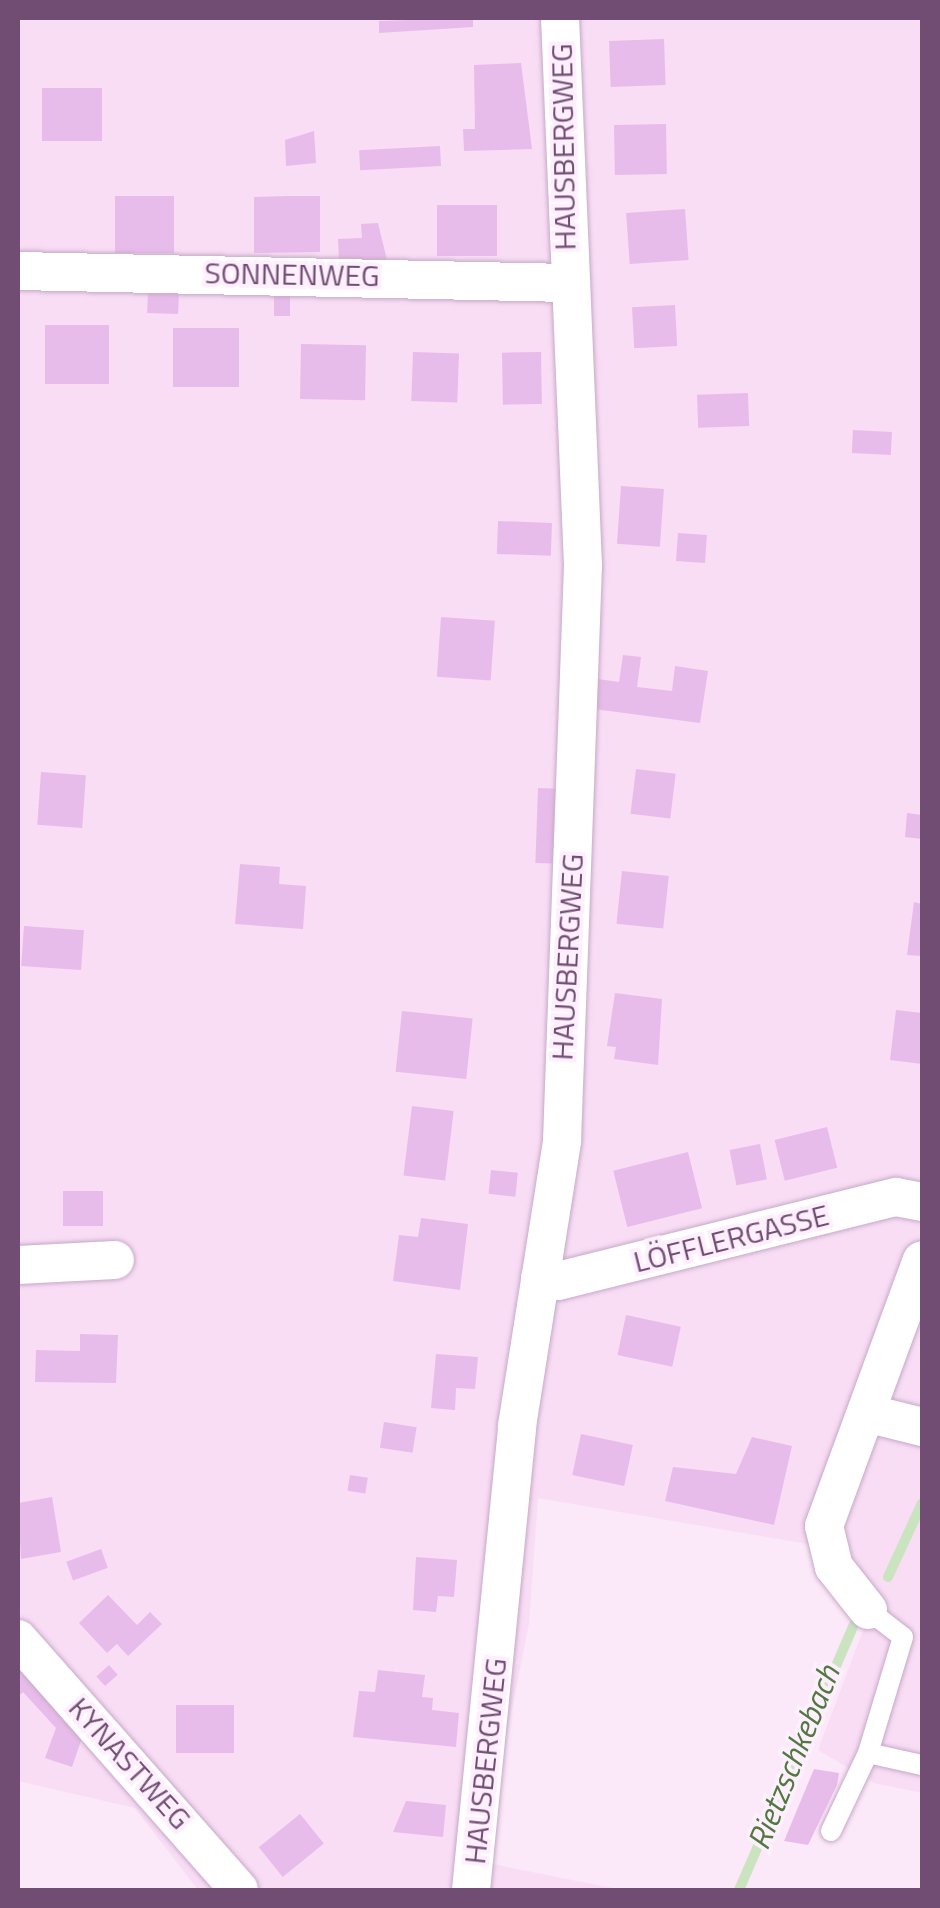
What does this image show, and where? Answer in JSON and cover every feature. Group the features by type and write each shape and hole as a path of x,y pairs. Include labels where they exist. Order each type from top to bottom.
{"street":[{"name":"HAUSBERGWEG","path":"471,1890 540,1278 562,1141 583,566 566,283 560,18"},
{"name":"SONNENWEG","path":"18,271 566,283"},
{"name":"LÖFFLERGASSE","path":"540,1278 558,1281 896,1197 922,1202"},
{"path":"18,1265 115,1260"},
{"path":"868,1610 834,1567 824,1526 922,1260"},
{"path":"866,1413 922,1427"},
{"name":"KYNASTWEG","path":"18,1639 239,1890"}],"lane":[{"path":"831,1831 868,1753 904,1637 868,1610"},
{"path":"868,1753 922,1766"}],"shaded area":[{"path":"18,18 922,18 922,1416 866,1390 814,1545 538,1498 529,1623 482,1862 622,1890 198,1890 135,1808 18,1781"},
{"path":"880,1430 922,1434 922,1793 874,1783 818,1750 876,1596 835,1540 865,1445"}],"building":[{"path":"473,18 473,27 379,33 379,21"},
{"path":"664,39 666,85 611,87 609,41"},
{"path":"521,63 532,149 464,151 463,129 475,129 474,65"},
{"path":"42,88 102,88 102,141 42,141"},
{"path":"666,124 667,174 615,175 614,125"},
{"path":"314,131 316,163 286,166 285,140"},
{"path":"440,146 441,166 360,170 359,150"},
{"path":"115,196 174,196 174,253 115,253"},
{"path":"320,196 320,252 254,253 254,197"},
{"path":"437,205 497,205 497,256 437,256"},
{"path":"685,209 689,260 630,264 626,213"},
{"path":"378,223 387,260 339,261 338,239 362,238 361,224"},
{"path":"148,289 179,290 178,314 147,313"},
{"path":"274,291 290,291 290,316 274,316"},
{"path":"675,305 677,346 634,348 632,307"},
{"path":"45,325 109,325 109,384 45,384"},
{"path":"173,328 239,328 239,387 173,387"},
{"path":"301,344 366,345 365,400 300,399"},
{"path":"413,352 459,354 457,403 411,401"},
{"path":"541,352 542,404 503,405 502,353"},
{"path":"748,393 749,426 698,428 697,395"},
{"path":"853,430 892,432 891,455 852,453"},
{"path":"621,486 664,489 660,547 617,544"},
{"path":"498,521 552,523 551,556 497,554"},
{"path":"678,533 707,535 705,563 676,561"},
{"path":"441,617 495,621 491,681 437,677"},
{"path":"623,655 641,657 637,687 672,691 675,666 708,671 700,723 594,709 598,679 619,682"},
{"path":"636,769 676,774 670,819 631,814"},
{"path":"41,772 86,775 82,828 37,825"},
{"path":"538,788 564,789 561,864 535,863"},
{"path":"907,813 922,815 922,839 905,837"},
{"path":"240,864 280,867 279,884 306,886 303,929 235,924"},
{"path":"622,871 669,876 663,929 616,924"},
{"path":"914,902 922,904 922,956 907,955"},
{"path":"24,926 84,930 81,970 21,966"},
{"path":"615,993 662,999 658,1065 614,1059 616,1047 607,1046"},
{"path":"896,1010 922,1013 922,1064 890,1060"},
{"path":"402,1011 473,1018 466,1079 396,1072"},
{"path":"412,1106 454,1111 445,1181 403,1175"},
{"path":"827,1127 837,1168 785,1181 775,1140"},
{"path":"760,1144 767,1179 736,1185 730,1150"},
{"path":"688,1152 702,1208 627,1227 613,1171"},
{"path":"491,1170 518,1173 515,1197 488,1194"},
{"path":"63,1191 103,1191 103,1226 63,1226"},
{"path":"421,1218 468,1224 460,1290 393,1281 399,1235 418,1237"},
{"path":"626,1315 681,1327 672,1367 617,1355"},
{"path":"80,1334 118,1335 116,1383 35,1382 36,1350 80,1351"},
{"path":"436,1354 478,1357 475,1389 456,1388 455,1410 431,1408"},
{"path":"384,1422 417,1427 413,1453 380,1448"},
{"path":"581,1434 633,1445 624,1486 572,1475"},
{"path":"752,1437 792,1446 774,1525 665,1501 673,1467 736,1474"},
{"path":"350,1475 368,1478 365,1494 347,1491"},
{"path":"52,1497 61,1552 21,1559 18,1503"},
{"path":"101,1549 108,1568 73,1580 66,1562"},
{"path":"416,1557 457,1560 454,1597 438,1596 436,1612 413,1610"},
{"path":"108,1595 137,1625 150,1612 162,1624 128,1656 117,1644 107,1653 79,1623"},
{"path":"18,1652 86,1726 72,1767 45,1758 56,1728 23,1692 18,1697"},
{"path":"109,1665 118,1675 105,1686 96,1676"},
{"path":"378,1670 425,1675 422,1697 433,1698 432,1710 459,1713 456,1747 353,1737 359,1691 375,1692"},
{"path":"176,1705 234,1705 234,1753 176,1753"},
{"path":"814,1769 839,1773 837,1785 808,1845 784,1841"},
{"path":"406,1801 446,1805 443,1837 393,1832"},
{"path":"300,1814 324,1844 283,1877 259,1847"}],"waterway":[{"name":"Rietzschkebach","path":"888,1577 922,1503"},
{"name":"Rietzschkebach","path":"739,1890 853,1626"}]}
